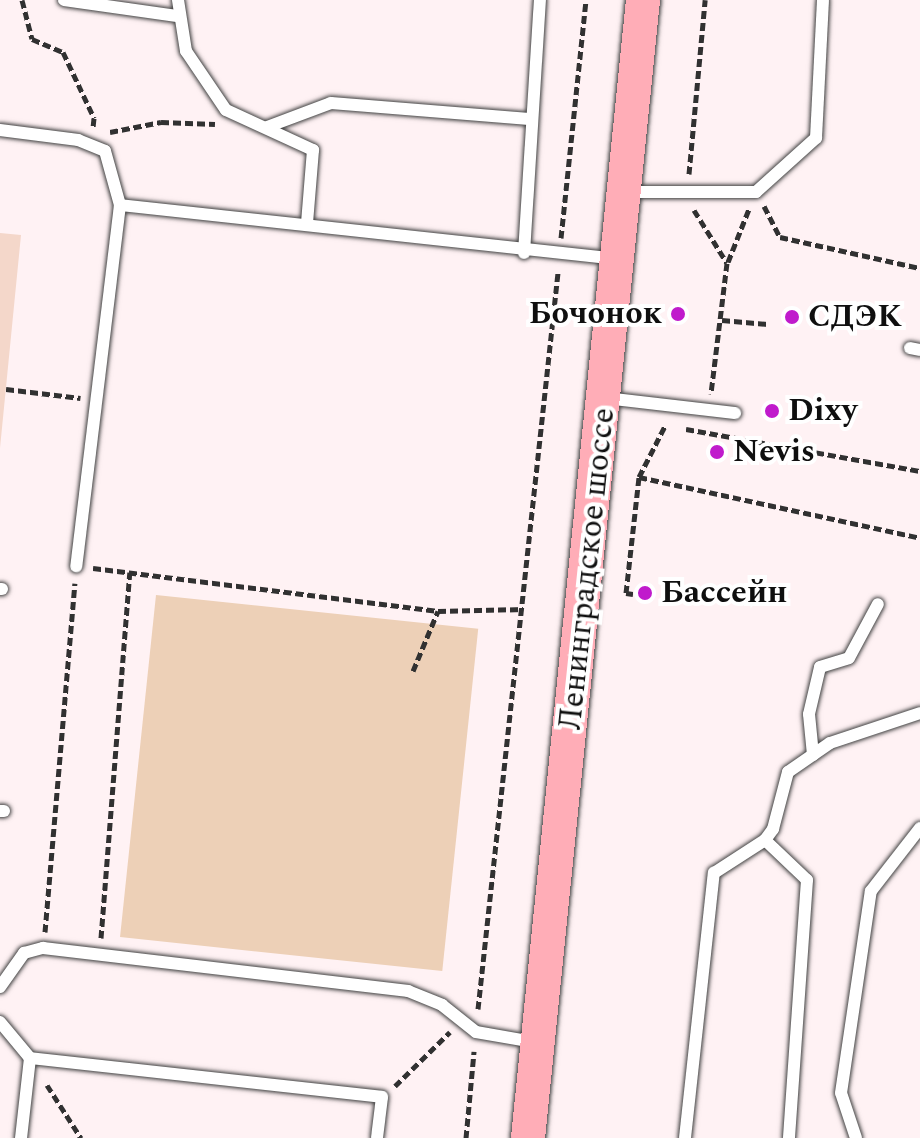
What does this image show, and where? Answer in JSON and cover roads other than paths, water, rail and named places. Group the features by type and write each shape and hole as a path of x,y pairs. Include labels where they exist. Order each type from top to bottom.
{"main road":[{"name":"Ленинградское шоссе","path":"528,1138 643,0"}],"lane":[{"path":"64,0 177,16"},
{"path":"178,0 177,16 186,51 226,110 313,150 307,223"},
{"path":"524,253 529,119 540,0"},
{"path":"625,192 756,192 816,138 823,0"},
{"path":"267,127 331,103 529,119"},
{"path":"0,130 78,140 105,151 120,205 76,566"},
{"path":"120,205 307,223 524,253 618,260"},
{"path":"605,398 735,413"},
{"path":"813,755 809,714 820,667 849,658 878,604"},
{"path":"685,1138 714,873 765,840 773,829 788,772 830,743 920,713"},
{"path":"856,1138 841,1093 871,891 920,828"},
{"path":"765,840 807,880 789,1138"},
{"path":"0,987 24,953 43,948 408,991 442,1005 460,1024 476,1032 537,1043"},
{"path":"0,1022 30,1058 382,1097 377,1138"},
{"path":"21,1138 30,1058"}],"place":[{"name":"Бочонок","path":"678,314"},
{"name":"СДЭК","path":"792,317"},
{"name":"Dixy","path":"772,411"},
{"name":"Nevis","path":"717,452"},
{"name":"Бассейн","path":"645,593"}]}
